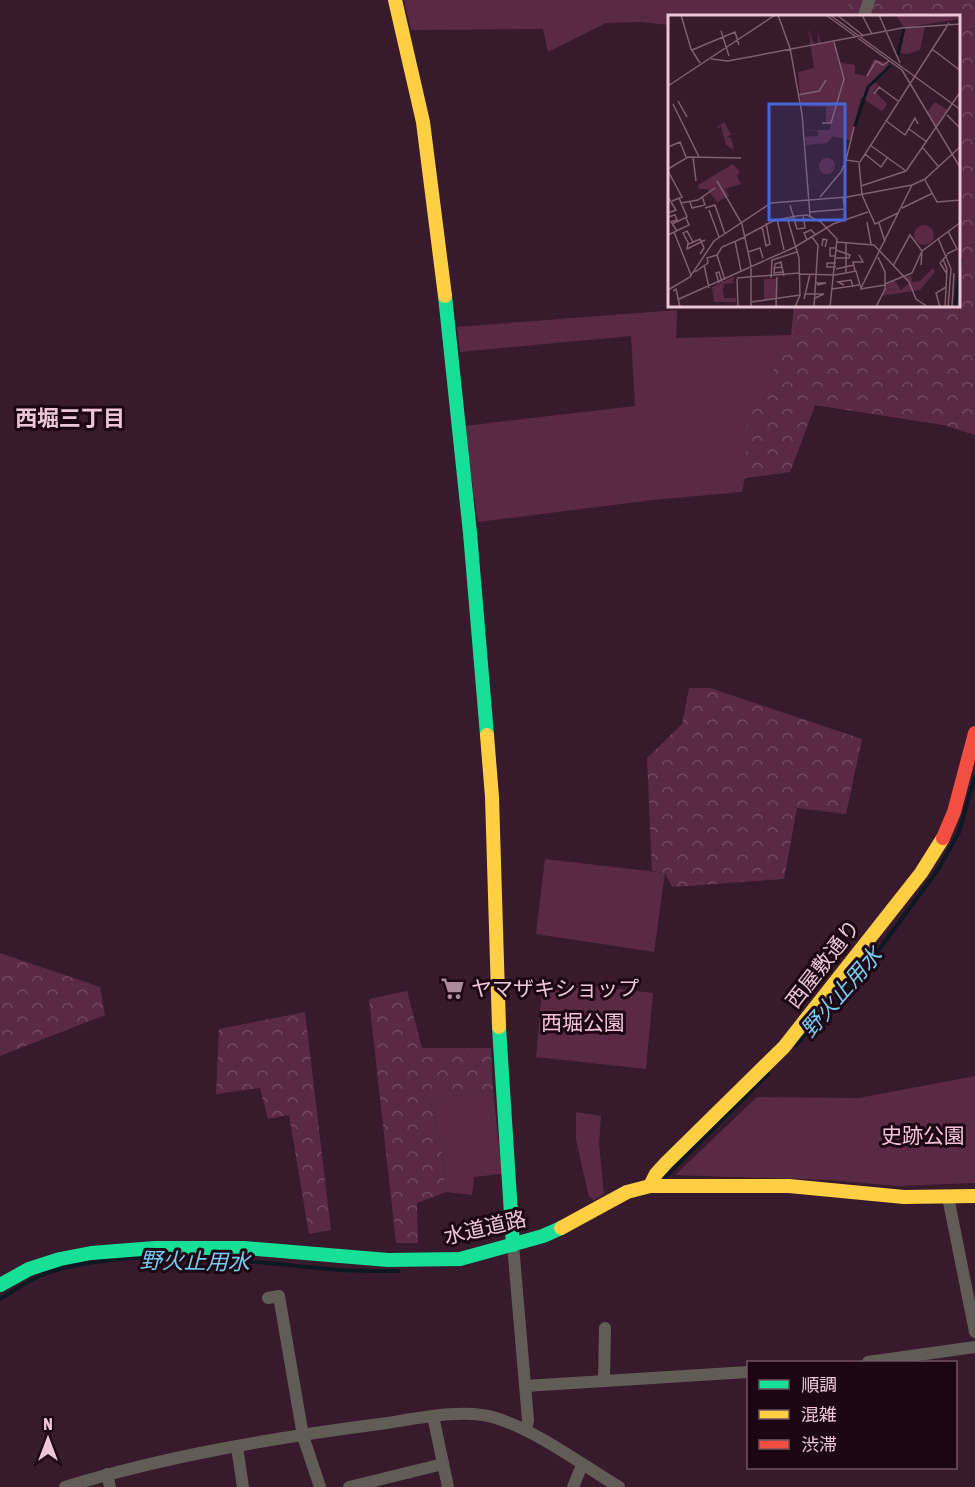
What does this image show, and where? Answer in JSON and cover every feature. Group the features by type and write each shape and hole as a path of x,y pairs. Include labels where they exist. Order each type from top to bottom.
{"street":[{"path":"395,0 424,129 470,533 492,797 497,998 513,1245 528,1420 526,1430"},
{"path":"864,15 869,0"},
{"name":"西屋敷通り","path":"651,1186 656,1174 666,1163 784,1047 921,873 942,840 954,812 975,733"},
{"name":"水道道路","path":"0,1285 29,1269 60,1259 112,1251 155,1248 244,1248 341,1257 460,1259 543,1236 627,1192 651,1186 789,1186 880,1196 975,1196"},
{"path":"948,1197 975,1332"},
{"path":"268,1298 279,1296 303,1436 320,1487"},
{"path":"604,1380 605,1328"},
{"path":"875,1361 975,1347"},
{"path":"525,1386 747,1372"},
{"path":"65,1487 107,1474 237,1447 433,1416 467,1414 494,1417 526,1430 619,1487"},
{"path":"433,1416 448,1487"},
{"path":"237,1447 243,1487"},
{"path":"350,1487 443,1464"},
{"path":"573,1487 582,1465"},
{"path":"107,1474 110,1487"}],"green space":[{"path":"404,0 975,0 975,435 944,425 815,405 790,472 745,478 742,492 653,500 478,522 464,426 635,406 631,336 460,352 457,327 677,310 676,338 791,335 794,308 960,308 960,15 668,15 668,25 641,22 606,23 548,52 543,29 411,30"},
{"path":"850,0 975,0 975,435 944,425 815,405 790,472 745,478 747,421 792,335 794,308 960,308 960,15 844,15"},
{"path":"689,688 710,688 862,739 846,814 797,808 784,879 672,887 665,873 652,871 647,758 682,724"},
{"path":"545,859 665,873 654,952 536,934"},
{"path":"0,953 100,987 105,1015 0,1056"},
{"name":"西堀公園","path":"543,980 653,993 646,1069 536,1057"},
{"path":"407,991 422,1048 491,1048 493,1090 430,1099 441,1143 446,1192 417,1203 418,1243 396,1243 369,999"},
{"path":"305,1012 331,1230 309,1234 289,1115 268,1119 260,1088 216,1094 219,1029"},
{"name":"史跡公園","path":"975,1076 975,1183 897,1186 829,1180 675,1175 757,1097 859,1098"},
{"path":"493,1090 502,1174 474,1177 472,1195 446,1192 441,1143 430,1099"},
{"path":"576,1112 601,1116 599,1143 604,1194 594,1200 589,1197 576,1140"}],"waterway":[{"name":"野火止用水","path":"796,1045 865,969 939,868 959,832 975,777"},
{"name":"野火止用水","path":"665,1177 768,1074"},
{"name":"野火止用水","path":"0,1299 44,1274 78,1265 152,1257 228,1260 339,1270 398,1271"}],"traffic: fast":[{"path":"445,296 470,533 487,735"},
{"path":"499,1027 513,1245"},
{"path":"0,1285 29,1269 60,1259 91,1253 155,1248 244,1248 388,1260 460,1259 543,1236 561,1228"}],"traffic: slow":[{"path":"395,0 423,122 445,296"},
{"path":"487,735 492,797 499,1027"},
{"path":"650,1186 656,1174 666,1163 784,1047 921,873 943,838"},
{"path":"561,1228 627,1192 650,1186 789,1186 904,1197 975,1196"}],"traffic: jam":[{"path":"943,838 954,812 975,733"}],"place":[{"name":"ヤマザキショップ","path":"453,989"}],"district":[{"name":"西堀三丁目","path":"70,418"}]}
